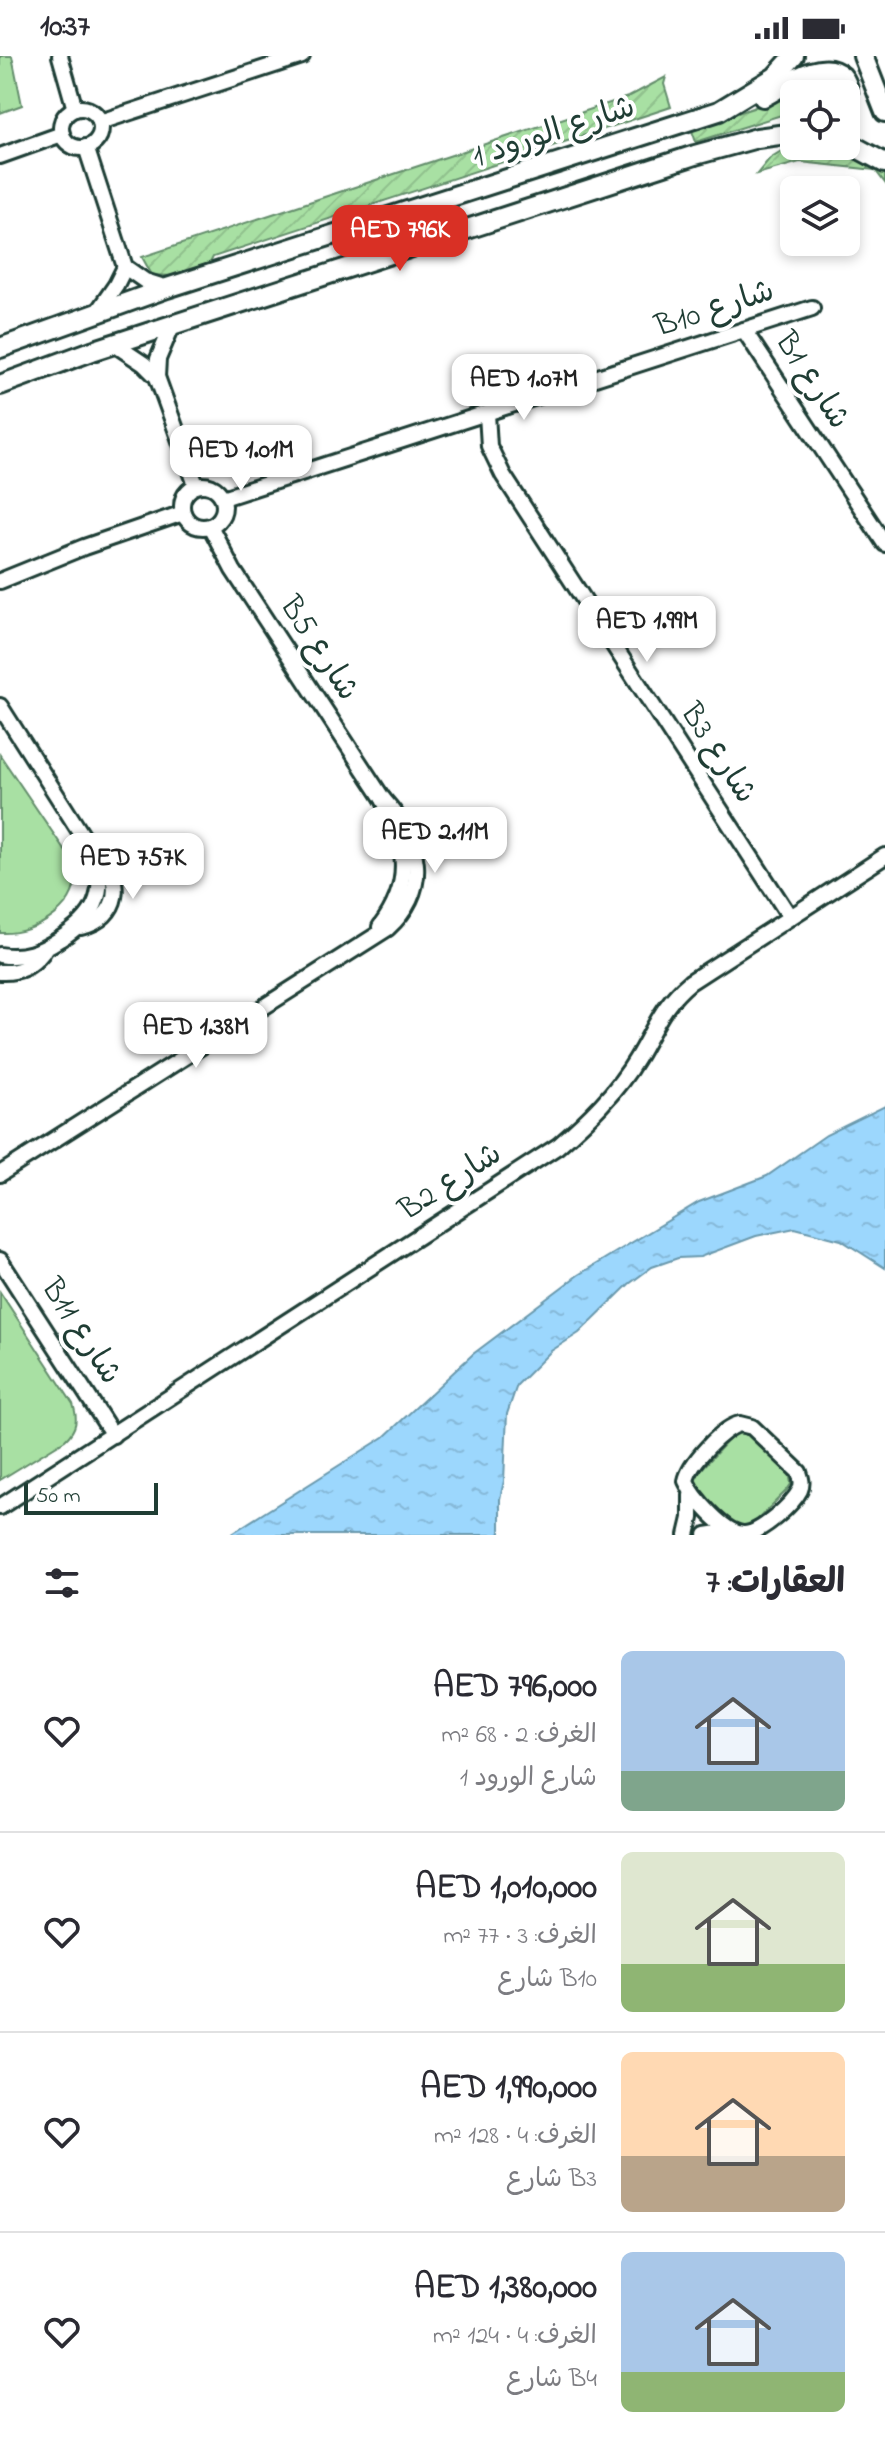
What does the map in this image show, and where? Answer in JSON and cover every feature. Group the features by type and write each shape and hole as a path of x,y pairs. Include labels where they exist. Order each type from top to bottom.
{"street":[{"path":"60,56 75,109"},
{"path":"100,122 302,56"},
{"name":"شارع الورود 1","path":"0,348 167,288 719,111 775,77 794,56"},
{"path":"863,56 885,112"},
{"path":"792,80 824,67 834,69 844,80"},
{"path":"719,111 751,102 780,87"},
{"path":"75,109 90,110 100,122 98,137 86,147 71,145 62,134 64,118 75,109"},
{"path":"717,148 755,131 780,127"},
{"path":"0,156 62,134"},
{"name":"شارع الورود 1","path":"0,385 114,344 717,148 780,136"},
{"path":"86,147 125,267 145,281 167,288"},
{"path":"860,150 885,163"},
{"path":"98,311 125,267"},
{"name":"B10 شارع","path":"223,498 812,308"},
{"path":"172,326 158,359 157,377 196,485"},
{"name":"B1 شارع","path":"744,330 885,544"},
{"path":"114,344 157,377"},
{"name":"B3 شارع","path":"487,414 489,446 494,461 790,917"},
{"path":"196,485 212,486 223,498 222,515 210,526 193,525 183,513 184,496 196,485"},
{"path":"0,581 84,547 183,513"},
{"name":"B5 شارع","path":"0,1174 388,928 401,916 410,901 415,883 413,846 406,829 383,799 233,570 210,526"},
{"path":"0,706 94,854 105,861 115,884 115,897 102,918 91,925 79,928 27,956 0,955"},
{"name":"B2 شارع","path":"0,1507 558,1146 581,1126 620,1082 676,993 885,856"},
{"path":"0,972 28,967 45,949"},
{"name":"B11 شارع","path":"0,1260 113,1435"},
{"path":"687,1535 691,1495 686,1481 690,1468 729,1427 740,1424 752,1427 799,1472 801,1484 796,1496 761,1530 747,1534 732,1531 706,1535"},
{"path":"691,1495 732,1531"}],"green space":[{"path":"0,56 12,56 22,105 0,113"},
{"path":"829,71 834,80 811,80"},
{"path":"666,77 664,84 671,107 213,257 210,263 172,276 152,275 142,257 628,97"},
{"path":"780,95 780,115 696,142 691,128 753,108"},
{"path":"780,152 780,160 860,160 861,156 885,171 885,183 875,170 800,162 757,174 770,158"},
{"path":"0,755 74,864 75,879 72,892 55,915 29,929 0,933"},
{"path":"0,1292 73,1404 76,1419 72,1432 65,1440 0,1480"},
{"path":"738,1433 751,1435 789,1471 791,1484 749,1528 734,1526 698,1491 695,1483 699,1472"}],"water":[{"path":"885,1106 885,1268 841,1240 795,1228 756,1236 700,1257 678,1258 652,1267 629,1284 579,1333 551,1351 517,1385 507,1414 500,1535 229,1535 384,1437 473,1354 578,1275 699,1202 767,1176 826,1135"}]}
